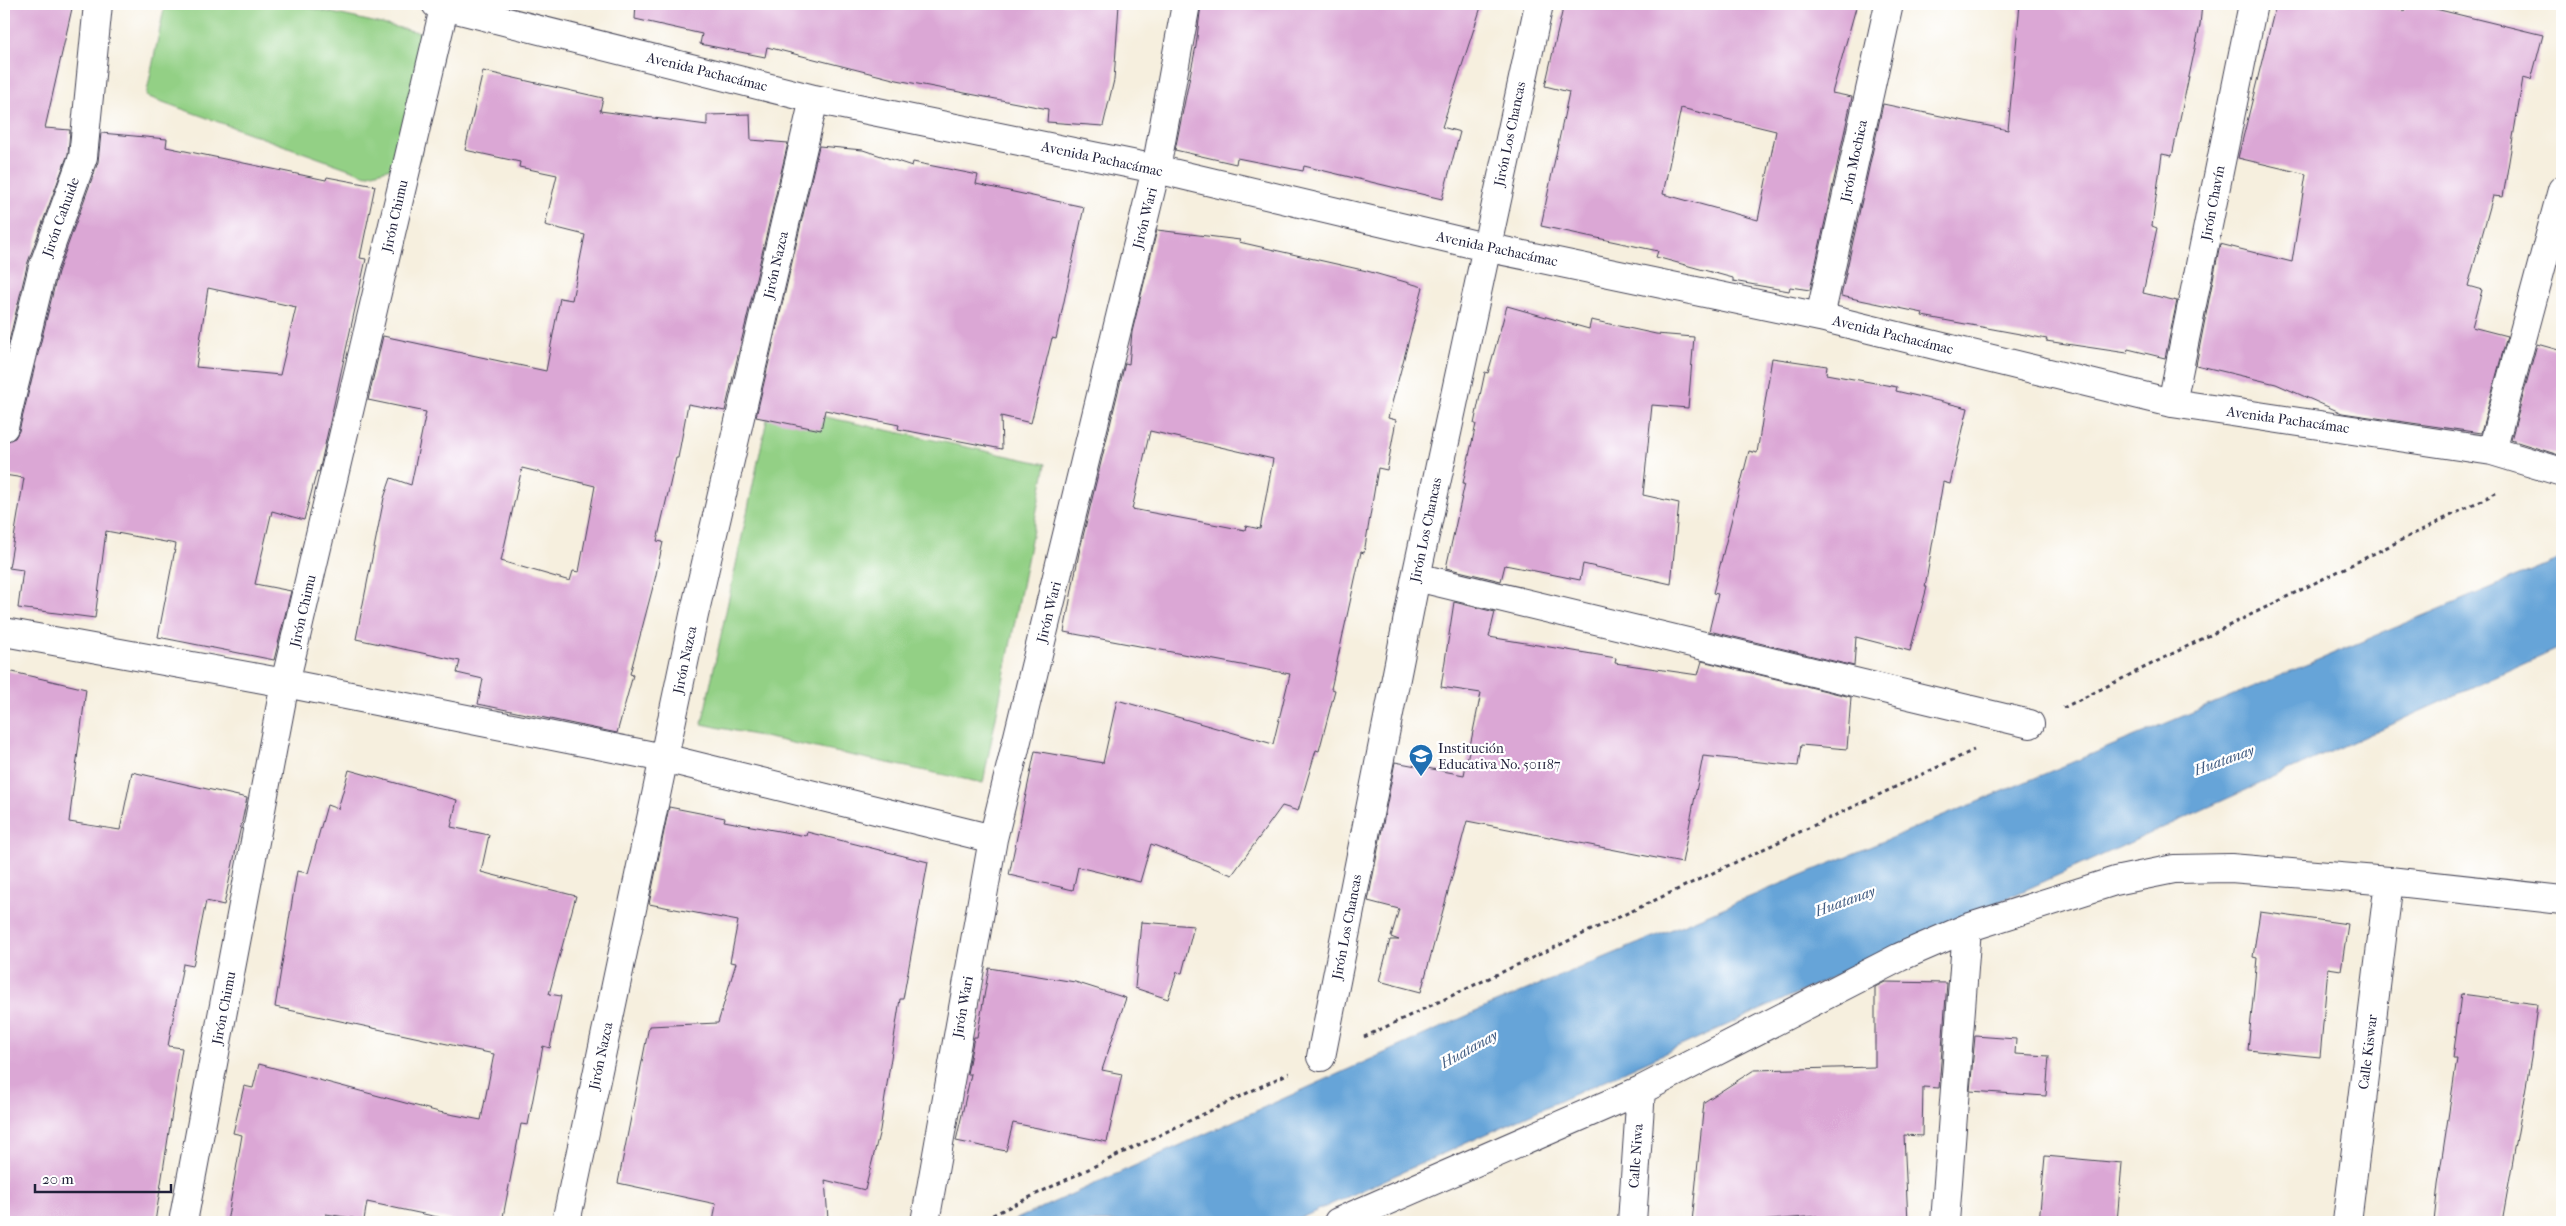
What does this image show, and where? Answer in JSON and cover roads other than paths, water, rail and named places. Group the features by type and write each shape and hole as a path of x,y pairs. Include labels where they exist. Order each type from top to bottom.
{"street":[{"name":"Jirón Cahuide","path":"4,427 43,267 83,156 98,4"},
{"name":"Avenida Pachacámac","path":"442,4 814,99 1156,169 1485,247 1820,318 2172,403 2492,451 2556,469"},
{"name":"Jirón Chimu","path":"183,1222 286,683 442,4"},
{"name":"Jirón Wari","path":"925,1222 993,838 1156,169 1186,4"},
{"name":"Jirón Los Chancas","path":"1320,1057 1416,577 1485,247 1539,4"},
{"name":"Jirón Mochica","path":"1820,318 1889,4"},
{"name":"Jirón Chavín","path":"2172,403 2254,4"},
{"name":"Jirón Nazca","path":"566,1222 694,615 814,99"},
{"path":"2492,451 2562,190"},
{"path":"1416,577 2030,724"},
{"path":"4,632 286,683 664,758 993,838"},
{"path":"1338,1222 1641,1090 1900,957 1967,928 2115,881 2174,869 2231,868 2389,881 2562,900"},
{"name":"Calle Kiswar","path":"2347,1222 2389,881"},
{"path":"1945,1222 1967,928"},
{"name":"Calle Niwa","path":"1632,1222 1641,1090"}],"water":[{"name":"Huatanay","path":"2562,558 2562,647 1292,1222 1010,1222 1493,1004"}],"place":[{"name":"Institución Educativa No. 501187","path":"1421,777"}]}
